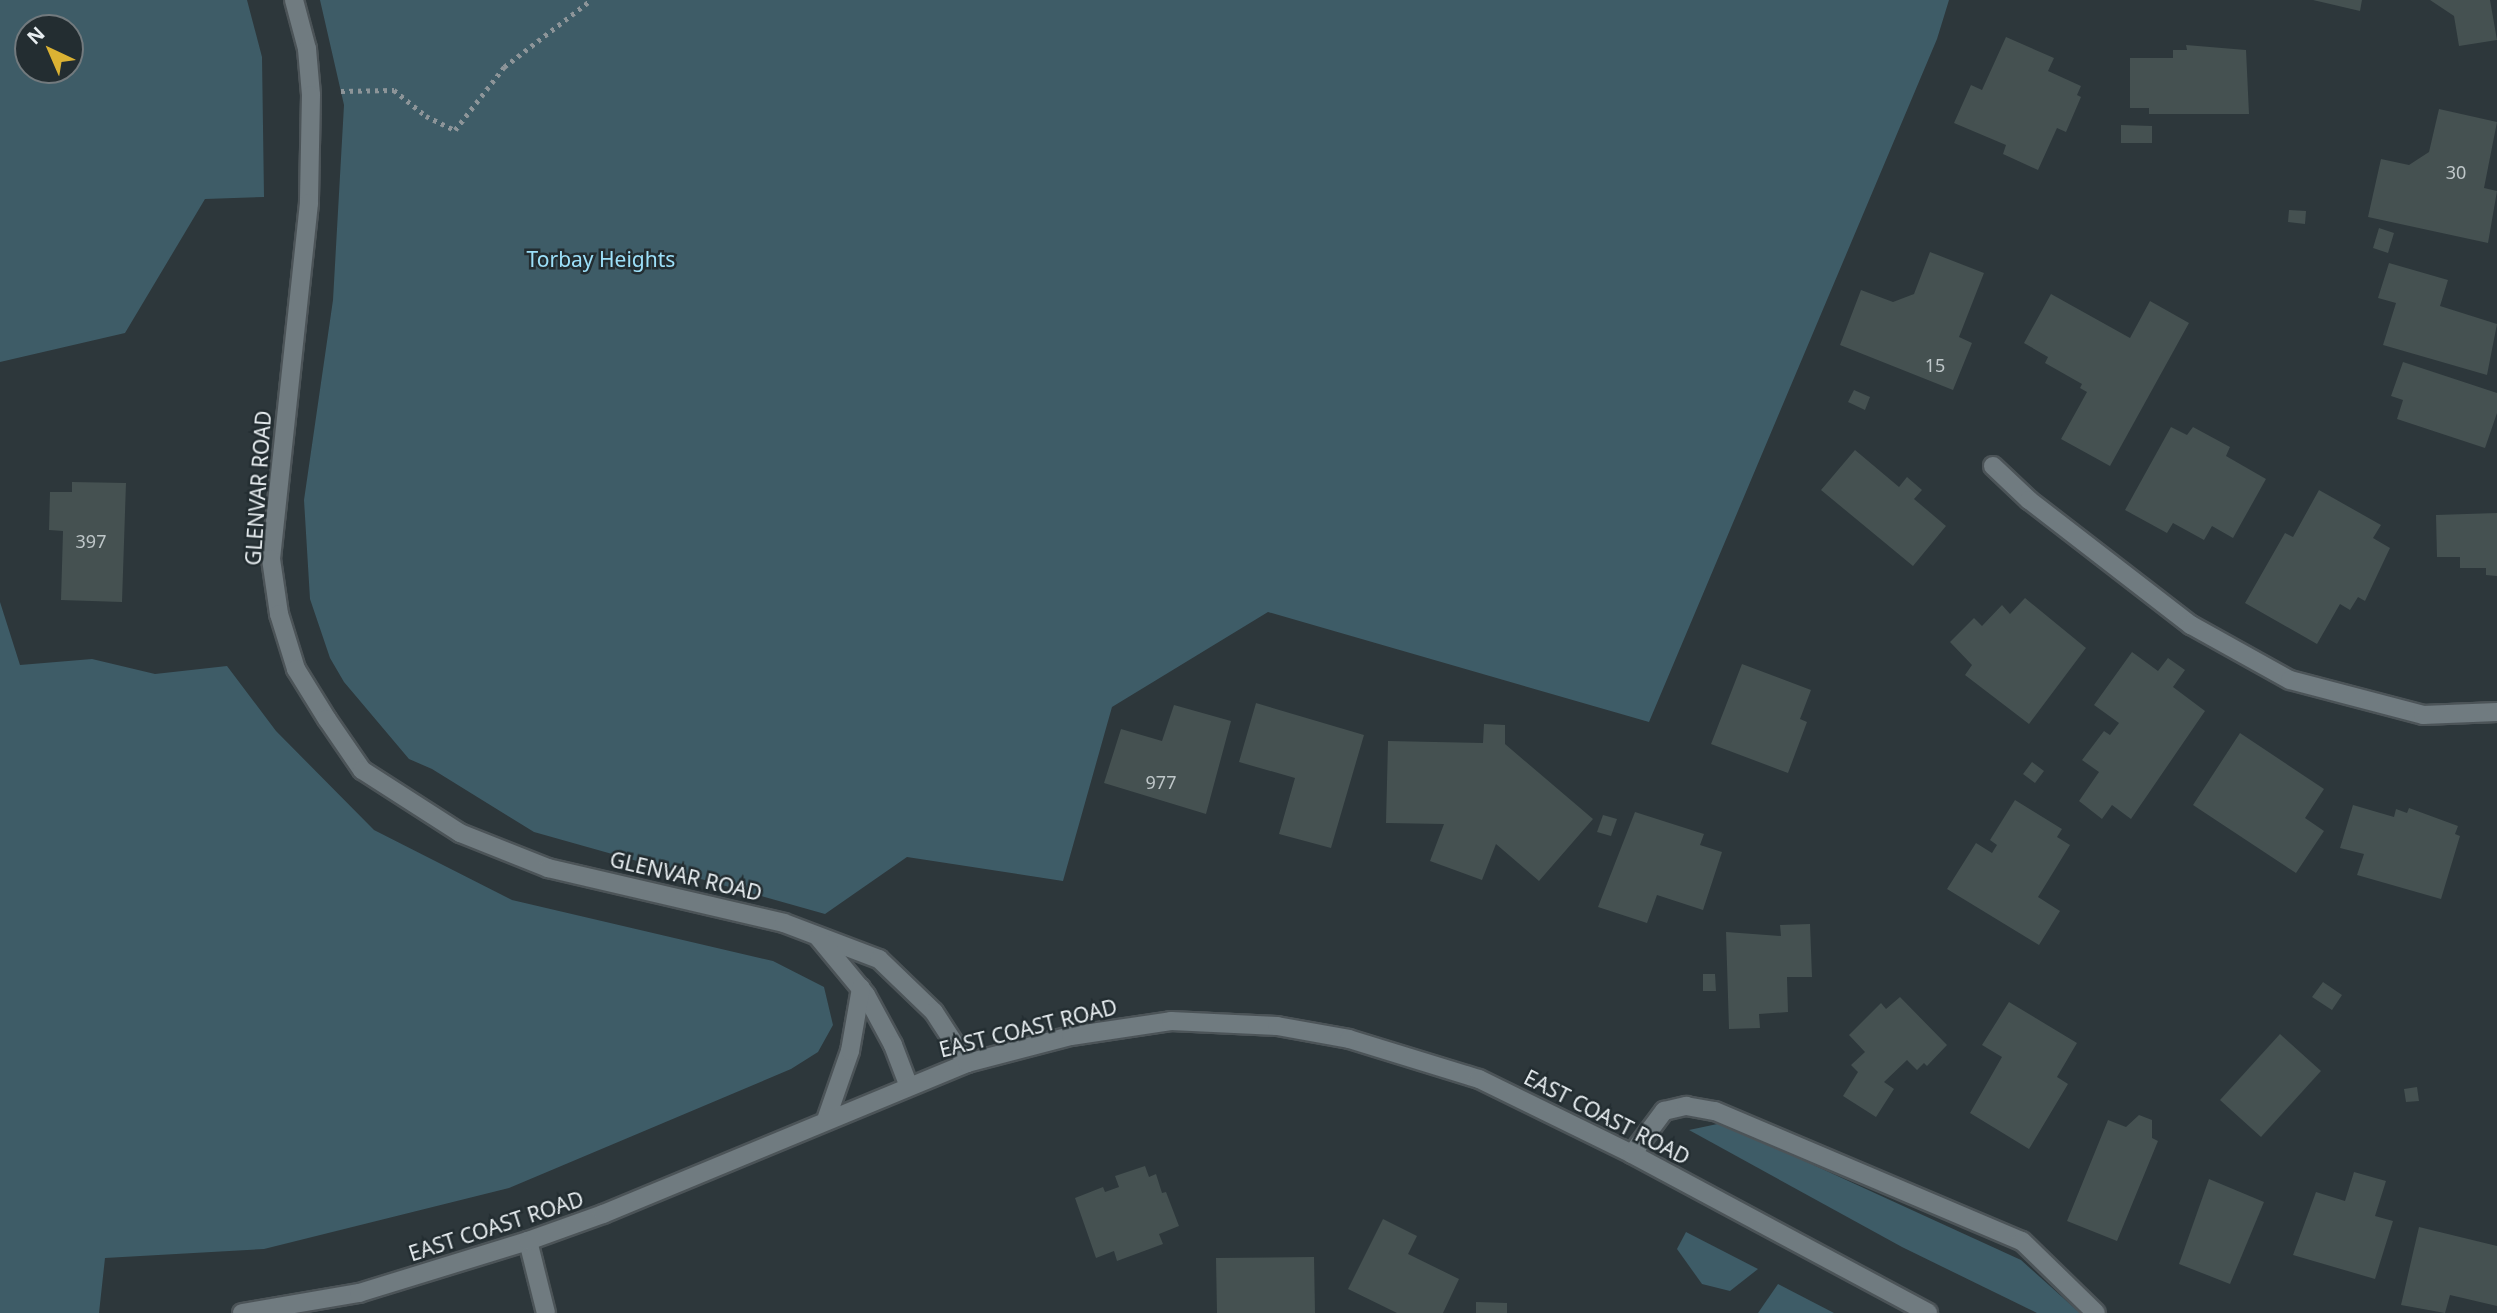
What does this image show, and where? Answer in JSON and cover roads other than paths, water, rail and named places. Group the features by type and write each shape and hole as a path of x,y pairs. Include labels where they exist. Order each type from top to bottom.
{"main road":[{"name":"GLENVAR ROAD","path":"294,0 307,49 311,95 309,203 271,559 279,614 296,669 362,770 460,833 548,868 813,932 861,950 893,969 934,1012 967,1063"},
{"path":"1993,466 2029,500 2191,625 2290,680 2423,715 2497,712"},
{"path":"813,932 861,988 893,1045 908,1084"},
{"path":"825,1120 850,1051 861,988"},
{"name":"EAST COAST ROAD","path":"242,1313 359,1293 527,1241 603,1214 908,1084 967,1063 1125,1026 1171,1021 1277,1026 1349,1039 1479,1079 1632,1154 1928,1313"},
{"path":"1632,1154 1664,1111 1686,1106 1715,1111 2022,1241 2096,1313"},
{"path":"527,1241 546,1313"}],"park label":[{"name":"Torbay Heights","path":"601,259"}]}
